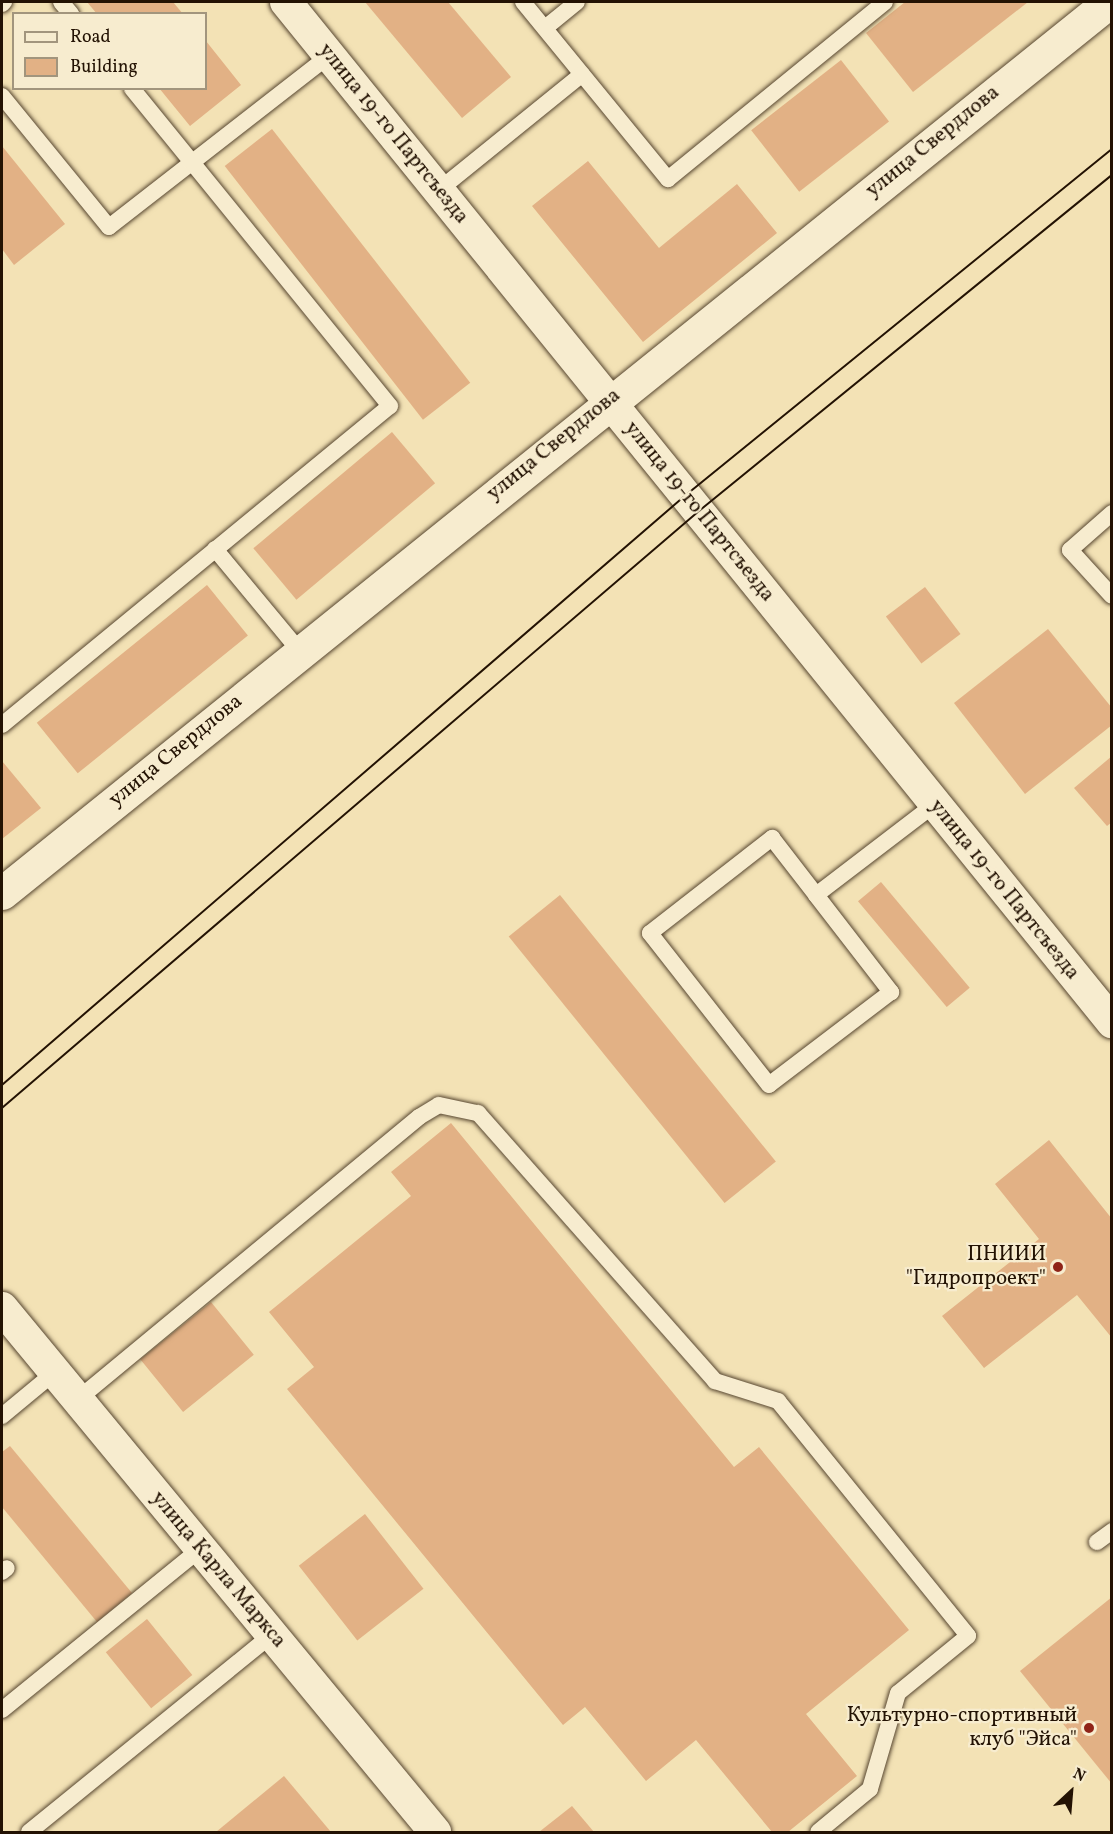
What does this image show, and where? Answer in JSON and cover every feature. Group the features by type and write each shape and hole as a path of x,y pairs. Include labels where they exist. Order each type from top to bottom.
{"street":[{"name":"улица 19-го Партсъезда","path":"286,2 1112,1022"},
{"name":"улица Свердлова","path":"2,893 299,650 1109,2"},
{"name":"улица Карла Маркса","path":"2,1308 435,1833"}],"lane":[{"path":"523,2 668,179 885,2"},
{"path":"545,28 577,2"},
{"path":"2,96 109,227 330,55"},
{"path":"439,190 582,74"},
{"path":"2,725 390,406 134,90"},
{"path":"1112,513 1070,550 1112,596"},
{"path":"215,549 299,650"},
{"path":"816,895 935,804"},
{"path":"772,838 816,895 891,992 769,1085 650,933 772,838"},
{"path":"77,1400 419,1117 439,1106 478,1113 715,1381 778,1401 968,1636 898,1693 870,1789 818,1833"},
{"path":"2,1416 54,1373"},
{"path":"1097,1542 1112,1531"},
{"path":"2,1710 200,1549"},
{"path":"29,1833 271,1635"}],"building":[{"path":"87,2 173,2 181,12 95,12"},
{"path":"365,2 448,2 511,77 462,118"},
{"path":"905,2 1028,2 913,92 866,33"},
{"path":"207,42 241,85 190,126 161,90 207,90"},
{"path":"841,60 889,121 799,192 751,130"},
{"path":"272,129 470,383 423,420 225,166"},
{"path":"2,146 65,224 14,265 2,249"},
{"path":"588,161 659,248 737,184 777,233 643,342 532,206"},
{"path":"392,432 435,483 296,600 253,548"},
{"path":"207,585 248,636 78,773 37,723"},
{"path":"925,587 961,634 921,664 886,616"},
{"path":"1048,629 1112,708 1112,725 1025,794 954,703"},
{"path":"1112,756 1112,822 1107,826 1074,788"},
{"path":"2,761 41,808 2,839"},
{"path":"881,882 970,988 947,1007 858,901"},
{"path":"560,895 776,1162 725,1203 509,937"},
{"path":"451,1123 734,1467 759,1447 909,1630 806,1714 857,1776 788,1832 772,1832 696,1740 646,1781 585,1707 563,1725 287,1389 314,1367 269,1312 411,1196 391,1172"},
{"name":"ПНИИИ \"Гидропроект\"","path":"1049,1140 1112,1219 1112,1338 1077,1295 984,1368 942,1316 1039,1239 995,1184"},
{"path":"211,1302 254,1355 183,1412 140,1359"},
{"path":"10,1446 132,1593 97,1622 2,1507 2,1452"},
{"path":"365,1514 423,1589 357,1641 299,1566"},
{"name":"Культурно-спортивный клуб \"Эйса\"","path":"1112,1597 1112,1784 1020,1671"},
{"path":"147,1619 192,1675 151,1708 106,1652"},
{"path":"284,1776 331,1832 216,1832"},
{"path":"572,1806 594,1832 539,1832"}],"tram line":[{"path":"2,1085 686,495 1112,149"},
{"path":"2,1108 699,511 1112,175"}],"place":[{"name":"ПНИИИ \"Гидропроект\"","path":"1058,1267"},
{"name":"Культурно-спортивный клуб \"Эйса\"","path":"1089,1728"}]}
